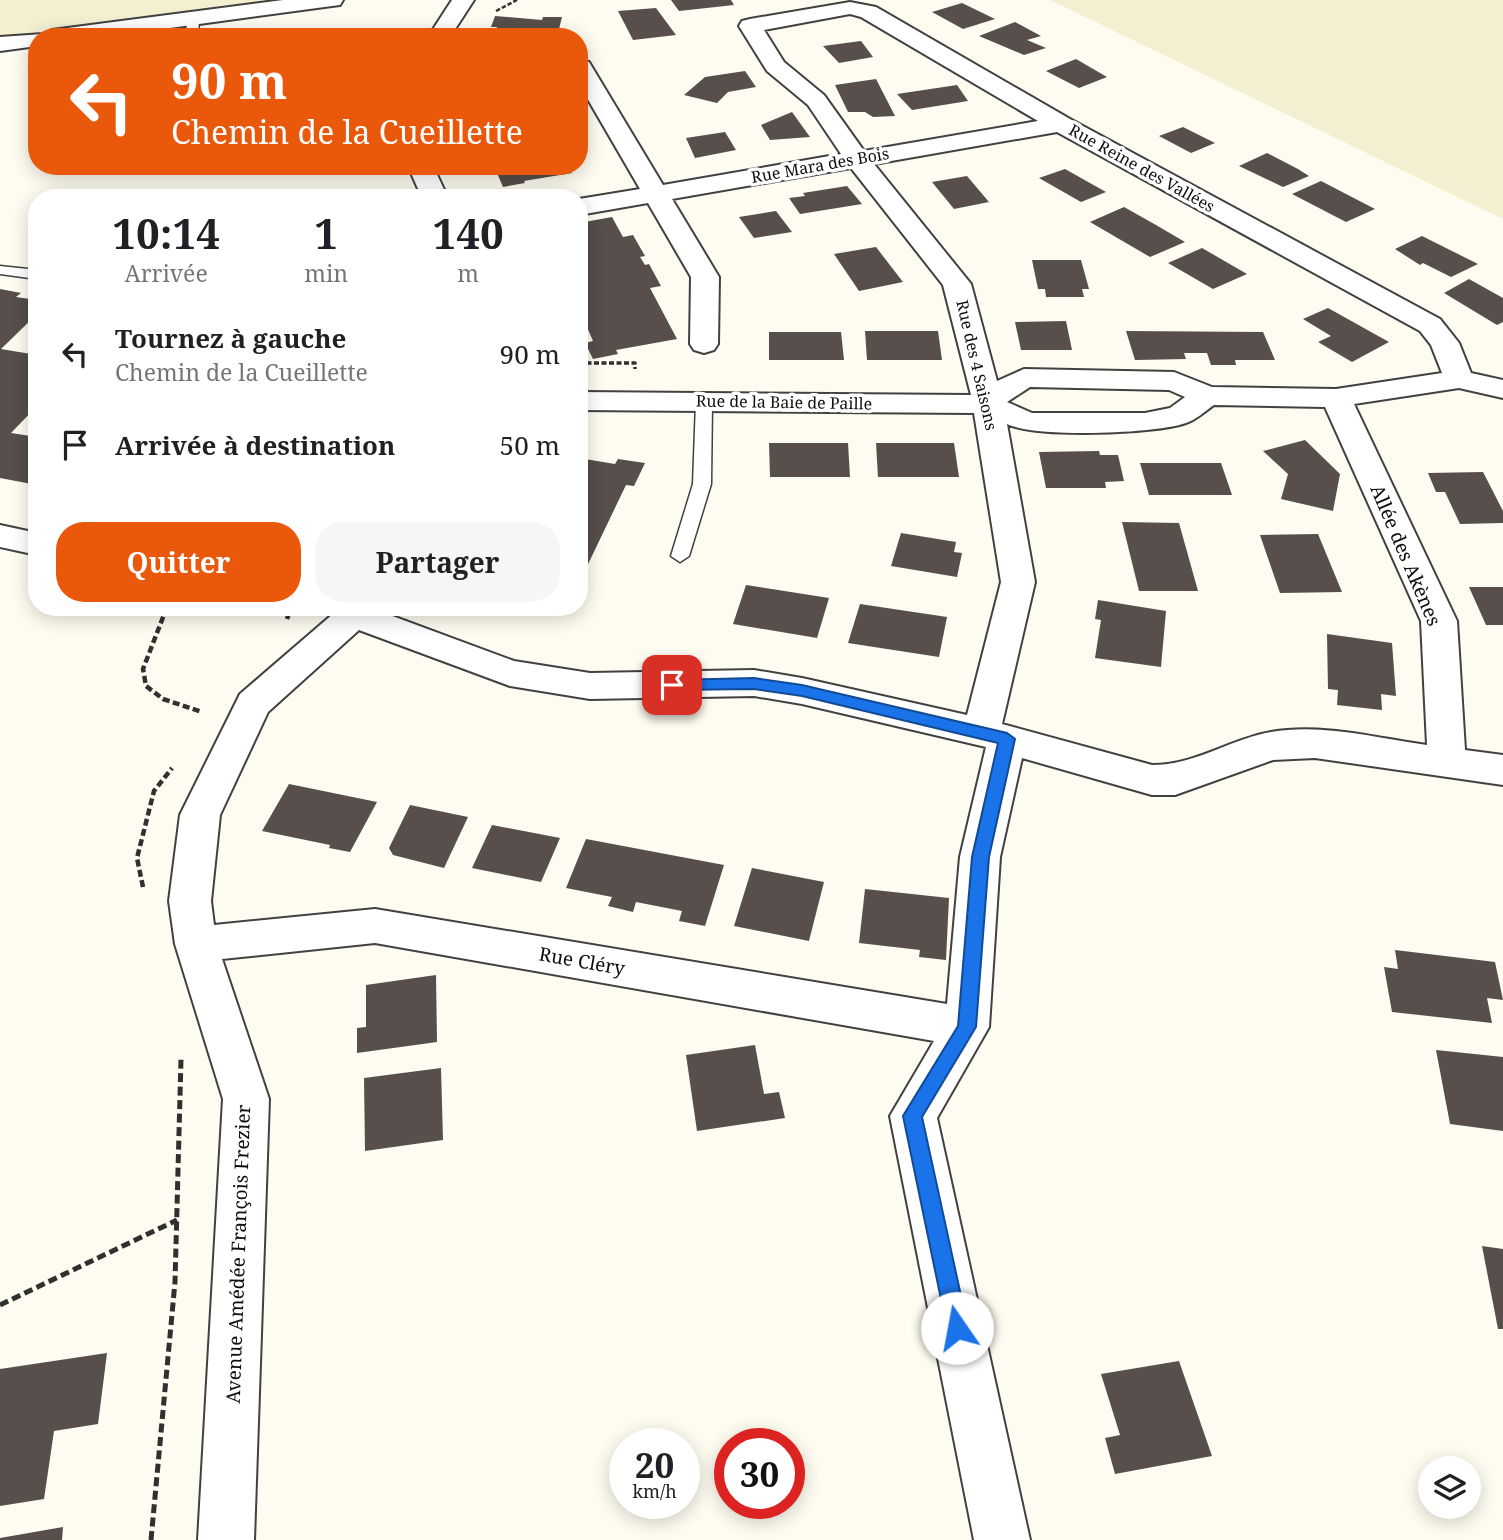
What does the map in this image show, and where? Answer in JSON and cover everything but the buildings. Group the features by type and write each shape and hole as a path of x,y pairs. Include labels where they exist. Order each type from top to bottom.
{"street":[{"path":"193,28 332,0"},
{"path":"445,28 463,0"},
{"name":"Rue Reine des Vallées","path":"750,26 850,8 868,12 1061,124 1430,326 1444,343 1460,379"},
{"name":"Rue des 4 Saisons","path":"750,26 775,66 816,100 857,159 957,284 988,404 1018,582 994,735 980,857 967,1027 913,1116 1002,1540"},
{"path":"0,44 28,40"},
{"path":"588,79 705,277 704,344"},
{"name":"Rue Mara des Bois","path":"588,205 1061,124"},
{"path":"988,404 999,393 1024,378 1174,381 1207,396 1336,398 1460,379 1503,389"},
{"name":"Rue de la Baie de Paille","path":"588,401 988,404 1027,422 1145,422 1179,416 1207,396"},
{"name":"Allée des Akènes","path":"1336,398 1439,621 1447,762"},
{"path":"0,536 28,542"},
{"name":"Avenue Amédée François Frezier","path":"226,1540 246,1099 197,944 190,901 200,815 253,704 339,616"},
{"path":"361,616 510,673 590,686 754,683 802,691 994,735 1152,780 1175,780 1271,746 1315,744 1503,770"},
{"name":"Rue Cléry","path":"197,944 375,926 967,1027"}],"lane":[{"path":"0,270 28,274"},
{"path":"680,556 702,484 704,402"}],"path":[{"path":"164,616 143,669 146,685 163,699 243,725"},
{"path":"151,1540 175,1282 181,1059 178,1046"},
{"path":"0,1306 177,1220"}],"shaded area":[{"path":"0,0 292,0 82,28 28,28 28,35 0,39"},
{"path":"1050,0 1503,0 1503,219"}],"route":[{"path":"672,685 754,683 802,691 1007,739 980,857 967,1027 913,1116 957,1328"}]}
